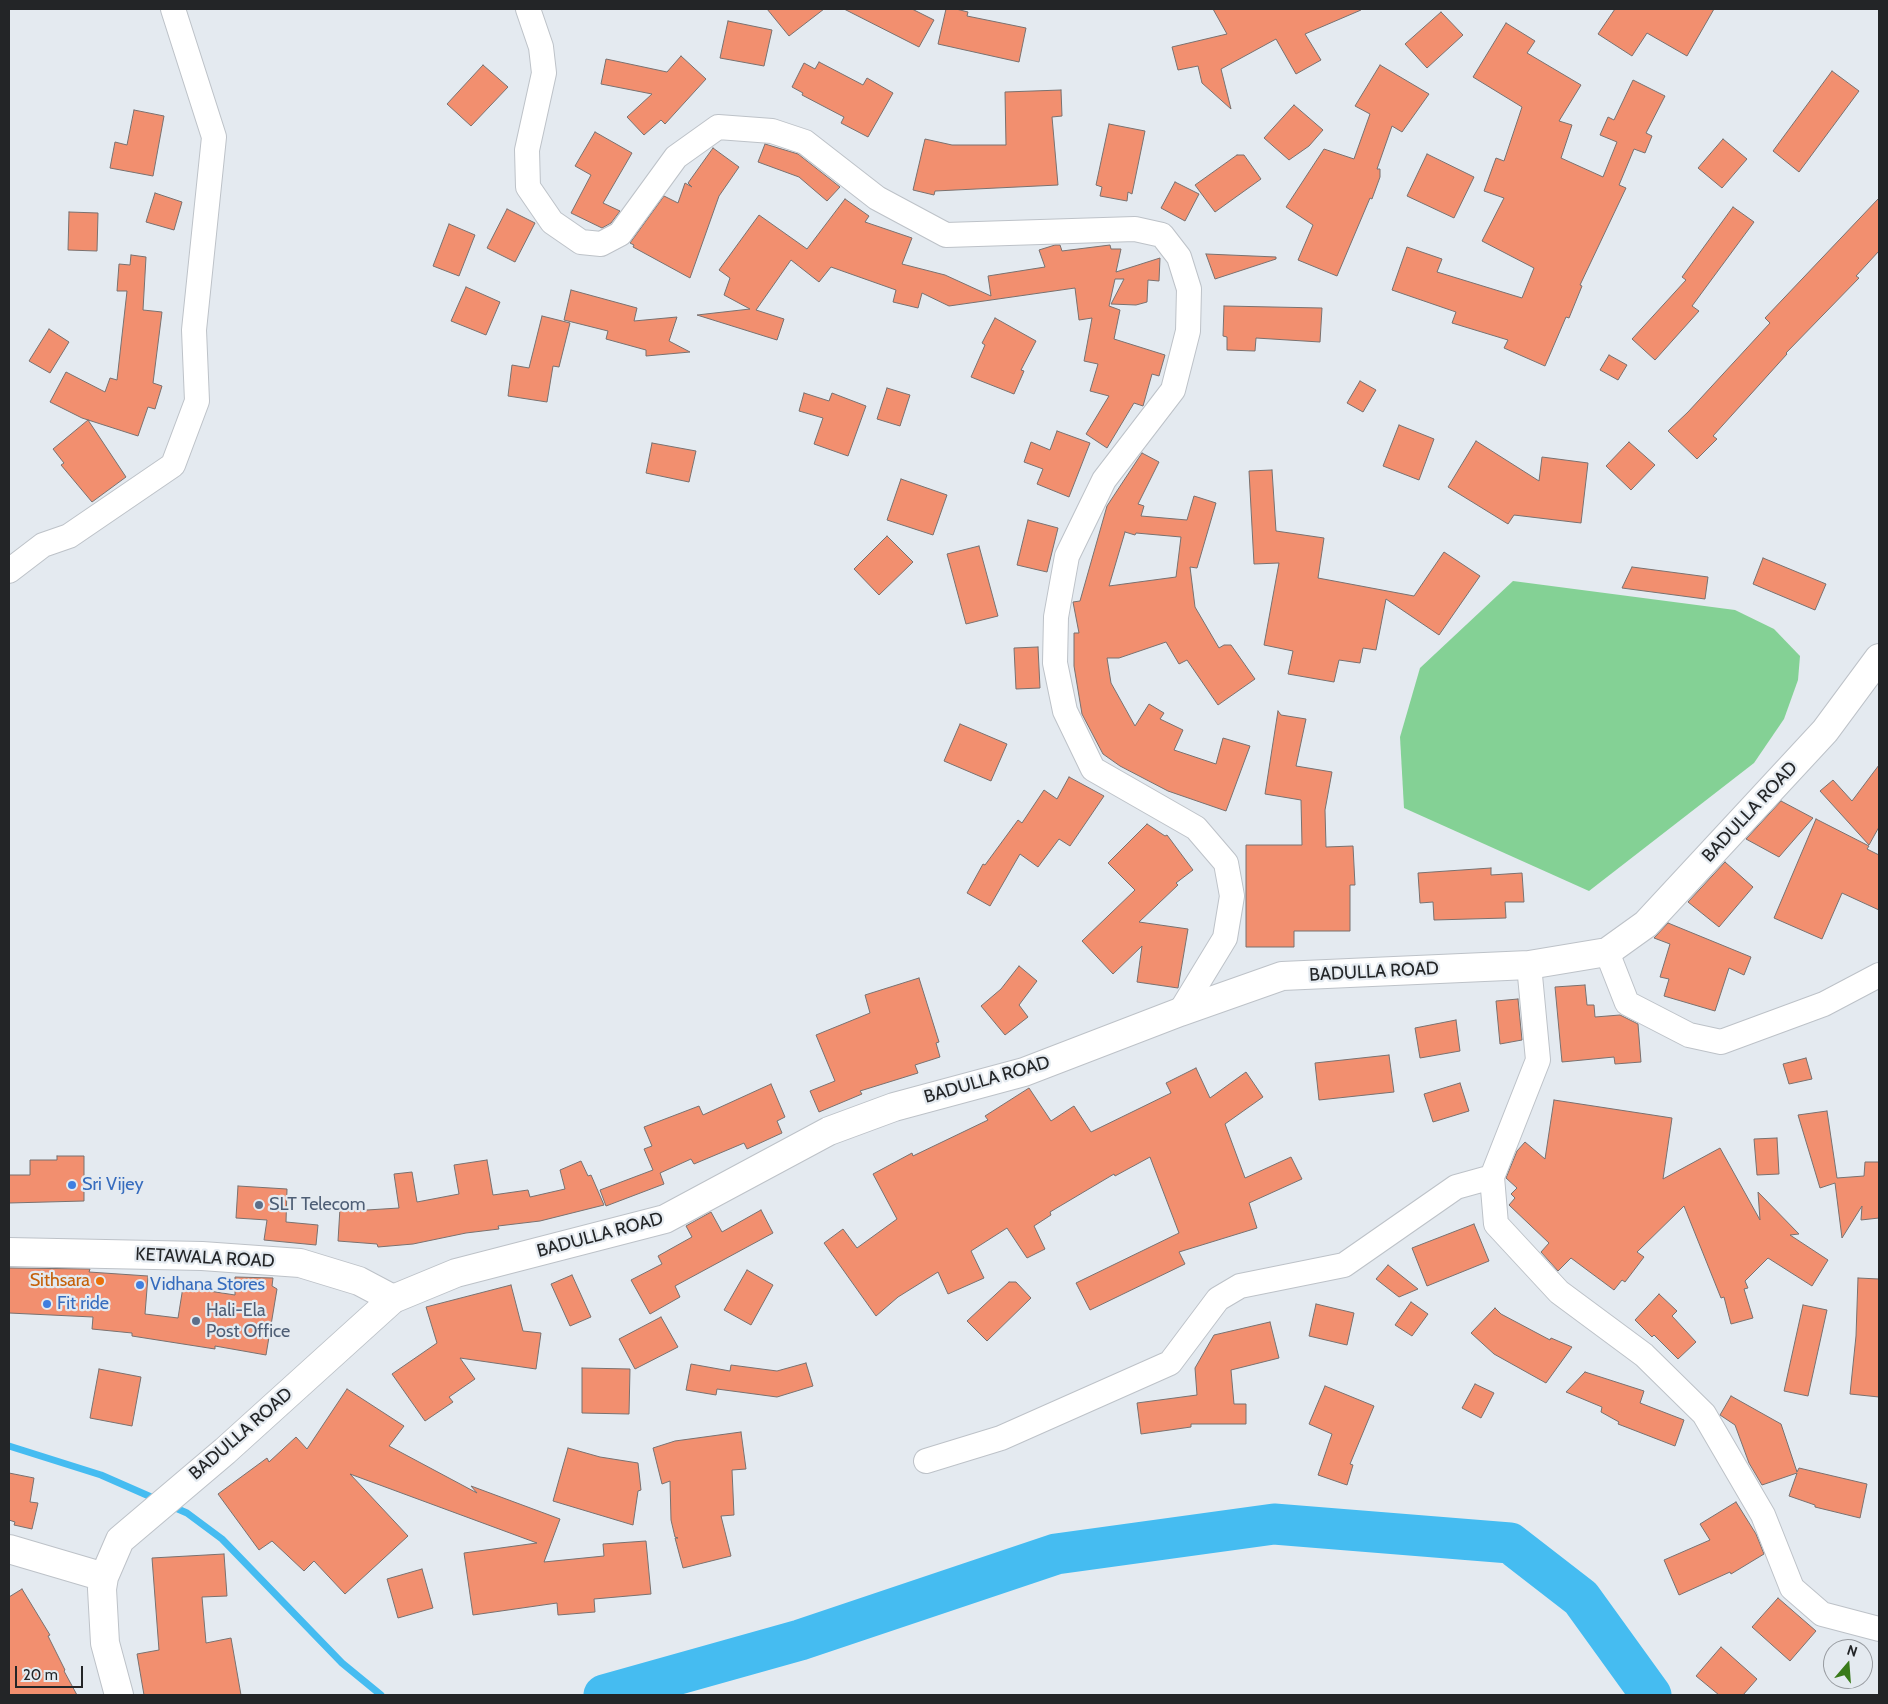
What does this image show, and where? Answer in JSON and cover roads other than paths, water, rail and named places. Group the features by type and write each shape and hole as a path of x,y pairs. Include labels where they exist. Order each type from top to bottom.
{"main road":[{"name":"BADULLA ROAD","path":"104,1577 120,1540 127,1532 204,1467 393,1299 456,1273 665,1220 829,1131 894,1107 1024,1072 1180,1012 1282,976 1529,965 1607,952 1646,924 1812,746 1879,658"},
{"name":"KETAWALA ROAD","path":"9,1252 202,1256 300,1263 358,1281 393,1299"},
{"path":"9,1548 104,1577 102,1589 105,1643 119,1695"}],"street":[{"path":"9,571 43,545 70,536 172,465 198,401 194,330 214,137 173,9"},
{"path":"528,9 541,48 544,73 527,150 528,187 552,222 581,242 601,244 620,234 676,157 718,127 772,131 804,142 877,198 946,235 1135,229 1162,235 1179,257 1189,288 1188,330 1173,390 1104,480 1067,556 1056,618 1055,663 1065,712 1093,769 1196,828 1226,863 1232,896 1224,938 1180,1012"},
{"path":"1607,952 1627,1003 1689,1035 1721,1042 1824,1004 1879,975"},
{"path":"1529,965 1538,1060 1492,1177 1496,1224 1559,1292 1644,1355 1704,1414 1763,1515 1792,1588 1822,1614 1879,1628"},
{"path":"926,1461 1001,1438 1170,1363 1218,1299 1240,1286 1344,1265 1456,1186 1492,1177"}],"waterway":[{"path":"9,1446 101,1475 158,1500"},
{"path":"171,1506 187,1513 222,1539 342,1663 381,1695"},
{"path":"604,1695 800,1640 1056,1554 1274,1524 1510,1543 1581,1598 1651,1695"}],"place":[{"name":"Sri Vijey","path":"72,1185"},
{"name":"SLT Telecom","path":"259,1205"},
{"name":"Sithsara","path":"100,1281"},
{"name":"Vidhana Stores","path":"140,1285"},
{"name":"Fit ride","path":"47,1304"},
{"name":"Hali-Ela Post Office","path":"196,1321"}]}
